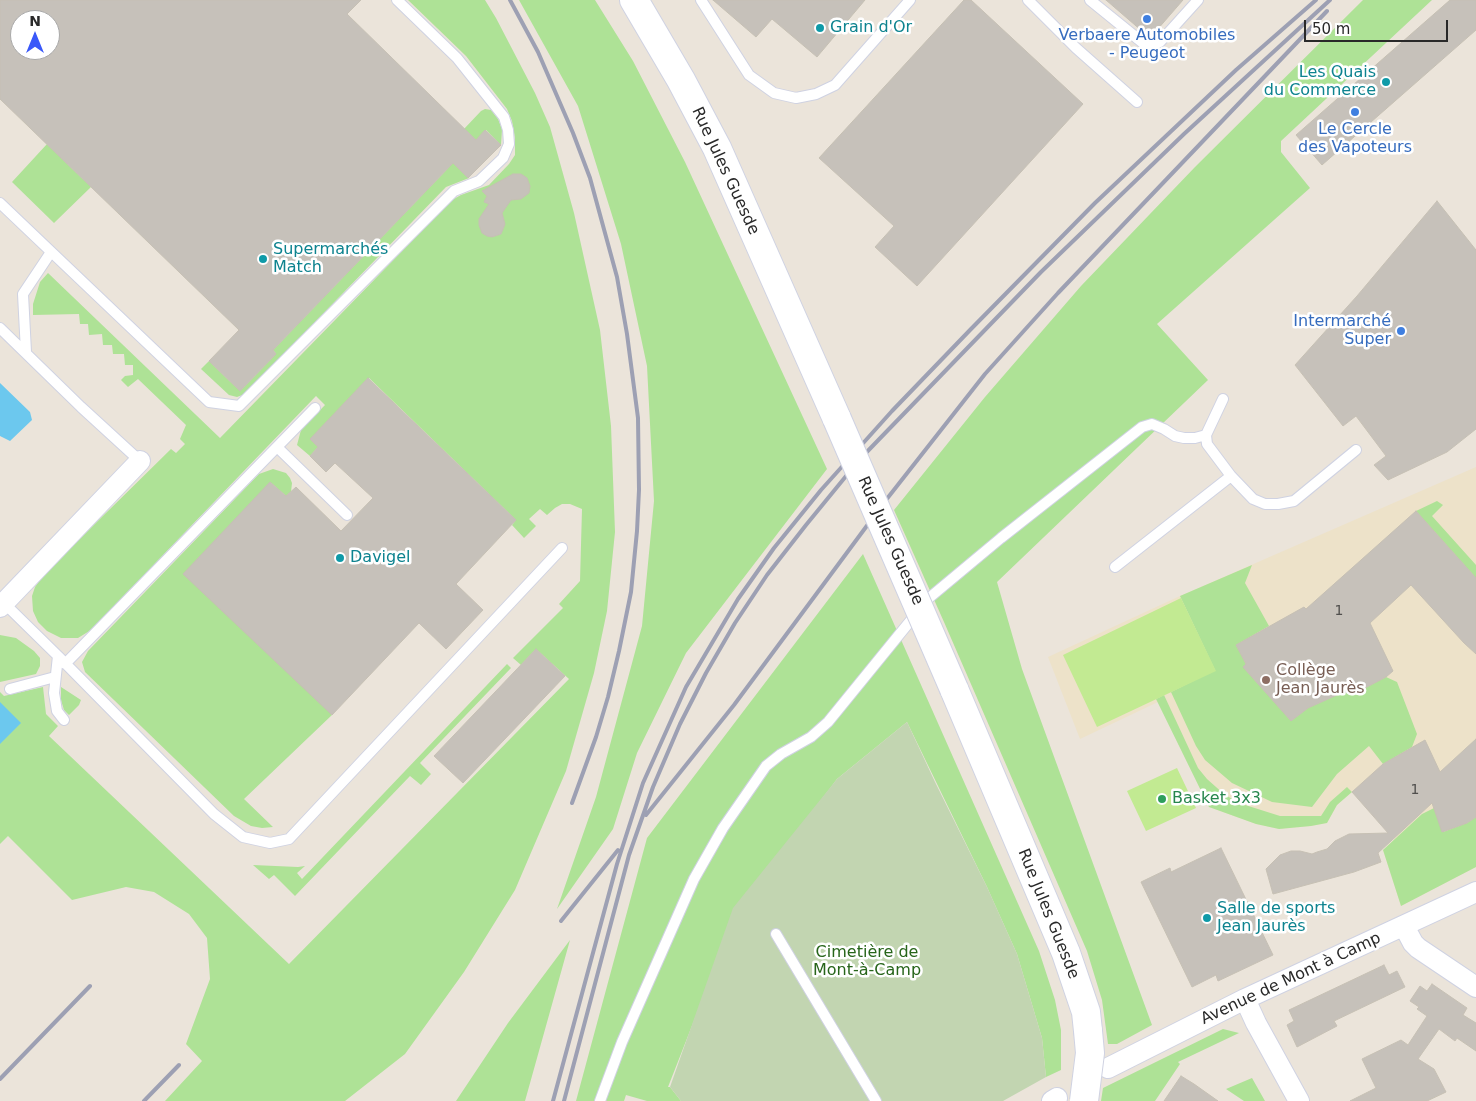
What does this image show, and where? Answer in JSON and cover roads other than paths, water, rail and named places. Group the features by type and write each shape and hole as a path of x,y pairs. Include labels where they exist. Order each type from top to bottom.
{"street":[{"name":"Rue Jules Guesde","path":"634,0 697,108 728,172 954,688 1066,953 1086,1012 1090,1053 1084,1101"},
{"path":"2,605 140,461"},
{"name":"Avenue de Mont à Camp","path":"1108,1068 1246,999 1476,892"},
{"path":"1404,926 1413,943 1418,948 1476,987"},
{"path":"1246,999 1256,1023 1299,1101"}],"lane":[{"path":"0,203 209,402 239,406 454,191 479,181 503,158 509,144 504,116 457,58 397,0"},
{"path":"701,0 750,74 774,93 796,98 816,94 835,85 910,0"},
{"path":"1028,0 1076,48 1137,102"},
{"path":"1090,0 1143,43 1151,45 1160,42 1198,0"},
{"path":"26,352 24,294 51,252"},
{"path":"0,328 140,461"},
{"path":"1223,399 1206,435 1207,444 1231,476 1253,499 1265,504 1294,501 1356,450"},
{"path":"64,720 56,711 54,693 56,677 62,660 315,408"},
{"path":"600,1101 622,1042 694,879 722,828 766,766 781,754 811,737 828,722 929,598 1001,538 1142,427 1152,424 1164,428 1175,436 1184,438 1206,435"},
{"path":"277,447 347,515"},
{"path":"1115,567 1231,476"},
{"path":"2,605 62,660 214,814 243,837 270,843 289,839 562,548"},
{"path":"10,688 56,677"},
{"path":"776,934 876,1101"}],"water":[{"path":"0,383 30,412 32,420 10,441 0,436"},
{"path":"0,702 21,723 0,744"}],"railway":[{"path":"510,0 538,52 590,178 617,277 638,418 639,490 631,592 608,697 596,737 572,803"},
{"path":"553,1101 617,864 643,783 686,687 738,599 774,548 821,490 892,411 971,329 1095,203 1236,70 1316,0"},
{"path":"564,1101 629,855 653,787 680,724 706,673 735,623 767,575 860,459 1041,272 1184,134 1330,0"},
{"path":"646,815 734,705 886,500 985,374 1058,293 1327,11"},
{"path":"561,921 618,850"},
{"path":"0,1079 90,986"},
{"path":"144,1101 179,1065"}],"place":[{"name":"Verbaere Automobiles - Peugeot","path":"1147,19"},
{"name":"Grain d'Or","path":"820,28"},
{"name":"Les Quais du Commerce","path":"1386,82"},
{"name":"Le Cercle des Vapoteurs","path":"1355,112"},
{"name":"Supermarchés Match","path":"263,259"},
{"name":"Intermarché Super","path":"1401,331"},
{"name":"Davigel","path":"340,558"},
{"name":"Collège Jean Jaurès","path":"1266,680"},
{"name":"Basket 3x3","path":"1162,799"},
{"name":"Salle de sports Jean Jaurès","path":"1207,918"}],"park label":[{"name":"Cimetière de Mont-à-Camp","path":"867,962"}]}
